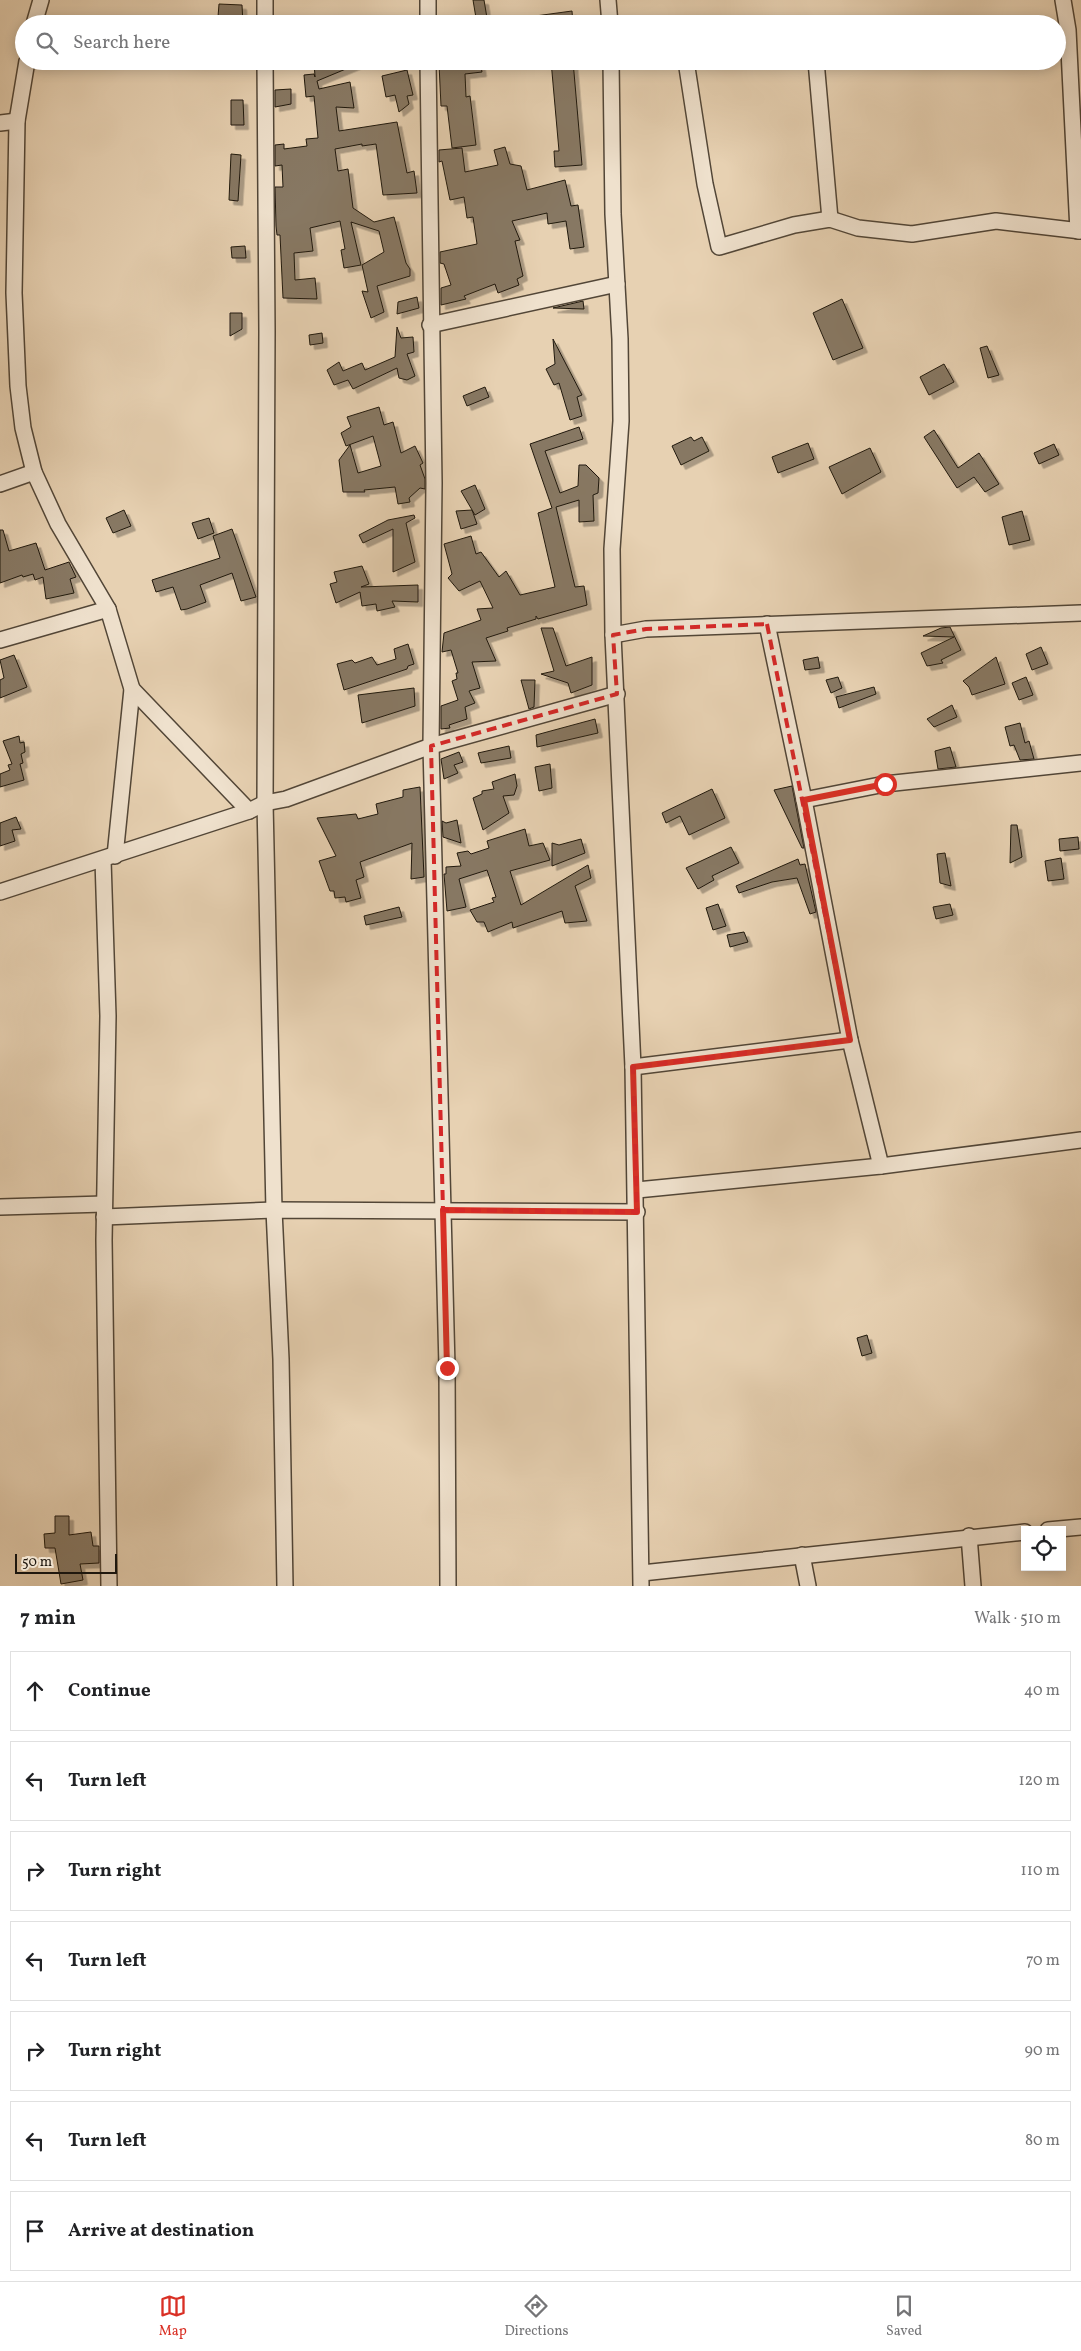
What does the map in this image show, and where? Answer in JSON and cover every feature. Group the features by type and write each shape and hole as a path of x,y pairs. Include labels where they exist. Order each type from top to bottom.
{"street":[{"path":"37,15 41,0"},
{"path":"265,0 265,15"},
{"path":"428,0 428,15"},
{"path":"608,0 609,15"},
{"path":"1063,0 1066,15"},
{"path":"687,70 705,184 719,247 794,225 830,219 858,228 912,234 996,222 1080,231 1069,31 1066,16"},
{"path":"26,70 17,121 7,293 23,428 34,472 58,524 108,609 132,689 109,858 104,1210 109,1586"},
{"path":"265,70 267,332 265,803 274,1210 281,1359 285,1586"},
{"path":"428,70 430,326 434,483 430,746 447,1368 448,1586"},
{"path":"612,70 613,214 617,284 620,421 612,549 613,635 637,1190 642,1579 802,1555 969,1536 1021,1532"},
{"path":"817,70 830,219"},
{"path":"0,123 17,121"},
{"path":"430,326 617,284"},
{"path":"0,484 34,472"},
{"path":"0,640 108,609"},
{"path":"613,635 646,629 1081,613"},
{"path":"767,624 804,800 850,1040 881,1166"},
{"path":"132,689 249,811"},
{"path":"0,892 249,811 265,803 286,799 430,746 617,694"},
{"path":"804,800 885,784 1081,763"},
{"path":"633,1067 850,1040"},
{"path":"637,1190 881,1166 1081,1140"},
{"path":"0,1207 104,1210 637,1212"},
{"path":"1066,1528 1081,1527"},
{"path":"969,1536 973,1586"},
{"path":"802,1555 808,1586"}],"highlighted area":[{"path":"767,624 850,1040 633,1067 637,1212 443,1210 431,746 617,694 613,635 646,629"}],"building":[{"path":"473,0 484,0 486,15 476,15"},
{"path":"219,4 242,5 243,15 218,15"},
{"path":"572,11 572,15 543,15"},
{"path":"315,70 343,70 317,81 319,89 350,82 354,108 336,107 339,131 397,122 407,173 414,171 417,193 383,195 376,144 362,146 362,144 335,149 338,171 348,169 353,208 374,222 394,217 406,263 410,269 410,276 377,286 384,312 371,318 362,291 368,292 362,265 384,252 379,231 351,222 361,265 344,268 341,250 345,249 340,221 310,228 313,251 294,253 295,280 315,278 317,299 283,298 280,235 277,235 276,226 275,187 283,187 282,165 275,166 275,145 284,144 284,149 307,146 306,139 318,138 314,96 306,97 304,75 314,74 315,77"},
{"path":"407,70 413,95 407,96 409,104 399,112 395,95 386,97 382,76"},
{"path":"439,70 482,70 482,72 465,74 466,97 470,96 476,145 452,148 447,106 441,106"},
{"path":"552,70 574,70 582,165 555,167 554,151 559,151"},
{"path":"291,89 291,104 275,107 275,90"},
{"path":"231,100 243,100 244,125 231,125"},
{"path":"505,147 510,164 521,166 527,190 565,180 571,206 578,205 584,247 570,249 566,221 548,224 547,213 512,221 520,240 515,241 523,276 517,279 519,285 498,293 495,284 464,296 466,299 441,305 441,288 451,285 444,264 440,263 440,252 477,244 473,217 467,218 464,197 450,200 442,161 439,162 439,150 462,148 465,172 498,165 494,150"},
{"path":"231,154 241,155 238,201 229,200"},
{"path":"245,246 246,258 232,258 231,247"},
{"path":"417,297 419,308 397,314 398,302"},
{"path":"842,299 863,348 833,360 813,313"},
{"path":"583,301 584,309 553,308"},
{"path":"230,313 242,313 242,329 230,336"},
{"path":"397,327 401,338 413,337 414,352 407,354 415,376 407,380 399,378 397,368 353,389 348,380 334,385 327,370 339,362 343,371 362,363 365,370 395,357"},
{"path":"322,333 323,343 310,345 309,335"},
{"path":"553,339 582,395 577,397 582,416 570,420 559,383 554,385 546,369 555,364"},
{"path":"987,346 999,375 988,378 980,348"},
{"path":"944,364 954,382 929,395 920,377"},
{"path":"485,387 489,397 467,406 463,396"},
{"path":"379,407 384,425 393,422 401,453 415,446 423,463 420,465 425,479 425,489 420,488 409,498 410,502 398,504 395,487 364,490 365,492 343,492 339,460 350,445 358,473 381,466 373,436 346,446 341,433 351,427 347,417"},
{"path":"579,427 583,439 545,451 560,493 578,486 579,465 586,465 599,478 598,493 593,495 594,521 579,522 579,500 556,507 575,587 584,586 587,605 538,619 536,616 536,619 507,628 508,631 486,638 496,661 472,662 480,688 469,691 475,703 465,707 467,719 449,725 450,728 441,729 441,706 458,700 452,681 457,679 456,673 458,673 451,650 442,652 444,633 481,620 477,609 493,608 480,581 459,591 448,578 452,574 444,544 471,536 476,554 481,552 499,577 506,571 520,595 555,587 538,513 552,508 530,444"},
{"path":"934,430 958,468 979,453 999,484 985,492 974,477 957,488 924,437"},
{"path":"691,437 694,441 702,437 709,451 681,465 672,446"},
{"path":"808,443 814,459 778,473 772,457"},
{"path":"1054,444 1059,455 1039,464 1034,453"},
{"path":"870,448 881,472 842,494 829,467"},
{"path":"475,485 485,509 475,515 461,491"},
{"path":"124,510 131,526 113,533 106,518"},
{"path":"472,510 477,524 461,529 456,511"},
{"path":"1022,511 1030,540 1009,545 1002,517"},
{"path":"414,515 415,518 406,523 415,562 393,572 393,529 363,543 359,535 388,520"},
{"path":"209,518 214,533 198,539 192,523"},
{"path":"232,529 256,597 241,601 232,573 200,585 206,602 187,609 181,610 173,587 156,592 152,580 220,558 213,536"},
{"path":"0,530 3,530 9,551 36,543 45,570 69,562 76,577 70,579 74,593 46,599 43,577 35,580 33,574 23,577 22,575 0,583"},
{"path":"362,566 369,584 361,587 418,585 418,602 392,601 395,607 377,611 376,604 362,606 360,592 336,603 330,584 337,582 334,572"},
{"path":"950,627 961,650 941,660 943,663 927,666 921,653 954,637 923,636 941,628"},
{"path":"541,628 553,628 566,666 592,657 592,685 571,693 568,683 541,674 554,671"},
{"path":"408,644 414,664 408,666 407,669 344,690 337,664 352,660 355,663 372,657 377,665 396,659 394,649"},
{"path":"1041,647 1048,664 1032,670 1026,654"},
{"path":"14,655 27,687 0,698 0,680 4,678 0,660"},
{"path":"818,657 820,668 805,670 803,660"},
{"path":"996,657 1005,684 972,695 969,687 963,681"},
{"path":"838,677 842,688 831,693 826,680"},
{"path":"1026,677 1033,695 1019,700 1012,683"},
{"path":"521,680 535,680 534,707 529,709"},
{"path":"874,687 876,694 839,708 836,697"},
{"path":"414,688 415,706 362,723 358,695"},
{"path":"952,705 957,717 934,727 927,719"},
{"path":"595,719 598,733 537,747 536,735"},
{"path":"1020,723 1025,743 1029,741 1034,759 1020,760 1014,745 1010,746 1005,727"},
{"path":"19,736 20,743 24,742 25,752 21,754 23,763 20,764 24,780 0,787 0,774 10,770 8,765 12,764 3,741"},
{"path":"509,746 511,758 481,763 478,753"},
{"path":"950,747 956,767 938,769 935,751"},
{"path":"459,752 463,762 454,765 458,773 444,779 441,759"},
{"path":"550,764 552,788 539,791 535,767"},
{"path":"515,774 517,786 514,795 503,796 509,813 483,830 473,798 482,794 482,791 494,789 492,782"},
{"path":"792,786 804,848 802,848 774,790"},
{"path":"420,787 424,877 411,879 412,843 360,862 364,877 356,880 361,898 346,902 345,897 335,898 334,891 330,891 319,861 336,856 317,818 356,814 358,819 378,814 376,804 403,797 403,790"},
{"path":"712,789 725,818 689,835 680,816 666,823 662,813"},
{"path":"16,817 21,829 12,830 15,841 0,846 0,823"},
{"path":"457,820 461,843 443,837 442,821 446,823"},
{"path":"1011,825 1017,825 1022,857 1010,863"},
{"path":"525,829 529,846 543,843 550,860 510,871 521,905 588,865 591,878 575,886 587,921 565,923 562,911 513,928 512,922 488,932 484,922 477,922 470,910 494,902 492,898 496,897 487,870 459,879 466,907 447,911 444,874 446,874 446,867 461,866 457,853 468,851 471,854 489,848 487,841"},
{"path":"1078,837 1079,849 1060,851 1059,839"},
{"path":"581,839 585,853 552,866 552,843 559,845"},
{"path":"731,847 739,863 712,876 714,880 698,889 686,868"},
{"path":"945,853 951,886 940,883 937,854"},
{"path":"1061,858 1064,879 1048,881 1045,861"},
{"path":"798,859 800,865 805,864 816,912 810,914 797,878 772,882 739,893 736,886"},
{"path":"718,904 726,926 713,930 706,908"},
{"path":"950,904 953,915 936,919 933,907"},
{"path":"399,907 402,917 366,925 364,916"},
{"path":"744,932 748,942 730,947 727,935"},
{"path":"867,1335 872,1353 862,1356 857,1338"},
{"path":"55,1516 69,1516 69,1535 91,1532 93,1546 99,1546 99,1563 80,1564 83,1580 61,1584 55,1548 45,1548 44,1534 55,1533"}],"route":[{"path":"447,1368 443,1210 637,1212 633,1067 850,1040 804,800 885,784"}]}
